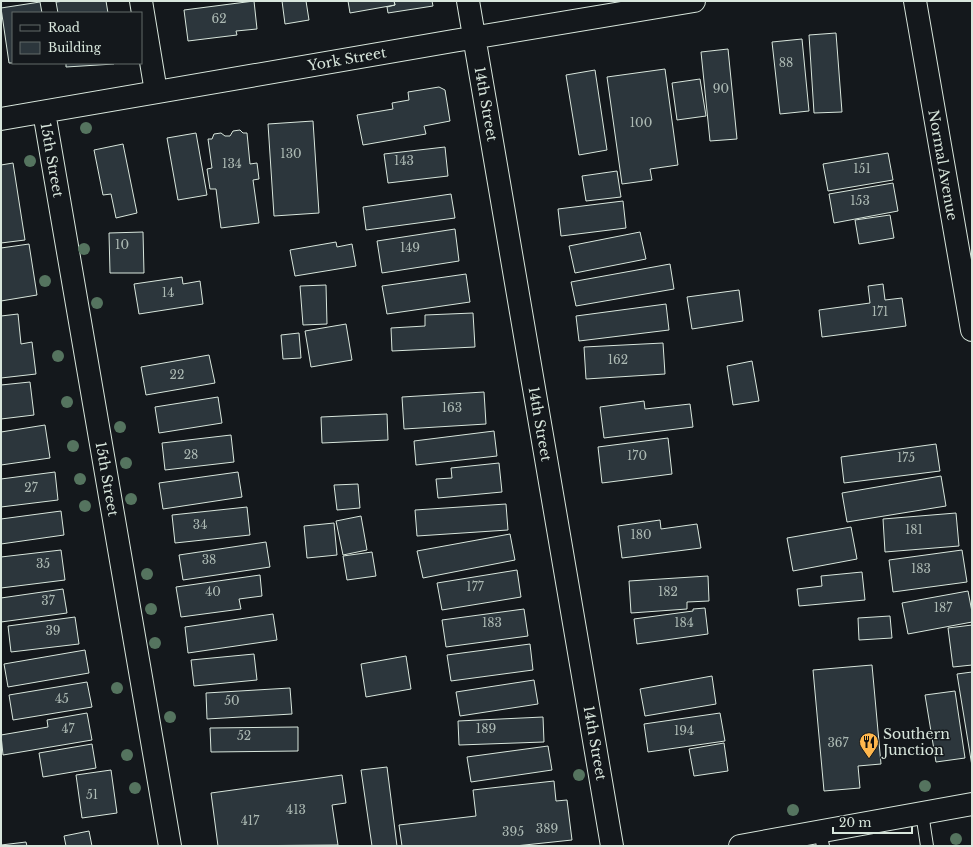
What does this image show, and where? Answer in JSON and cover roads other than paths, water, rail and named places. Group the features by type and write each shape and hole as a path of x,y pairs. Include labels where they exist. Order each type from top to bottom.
{"street":[{"path":"141,1 156,92"},
{"name":"14th Street","path":"468,1 612,846"},
{"name":"York Street","path":"1,119 474,37 694,1"},
{"name":"Normal Avenue","path":"915,1 972,330"},
{"name":"15th Street","path":"44,112 170,846"},
{"path":"740,846 822,839 922,813 972,804"}],"lane":[{"path":"922,813 927,846"}],"place":[{"name":"Southern Junction","path":"869,759"}]}
